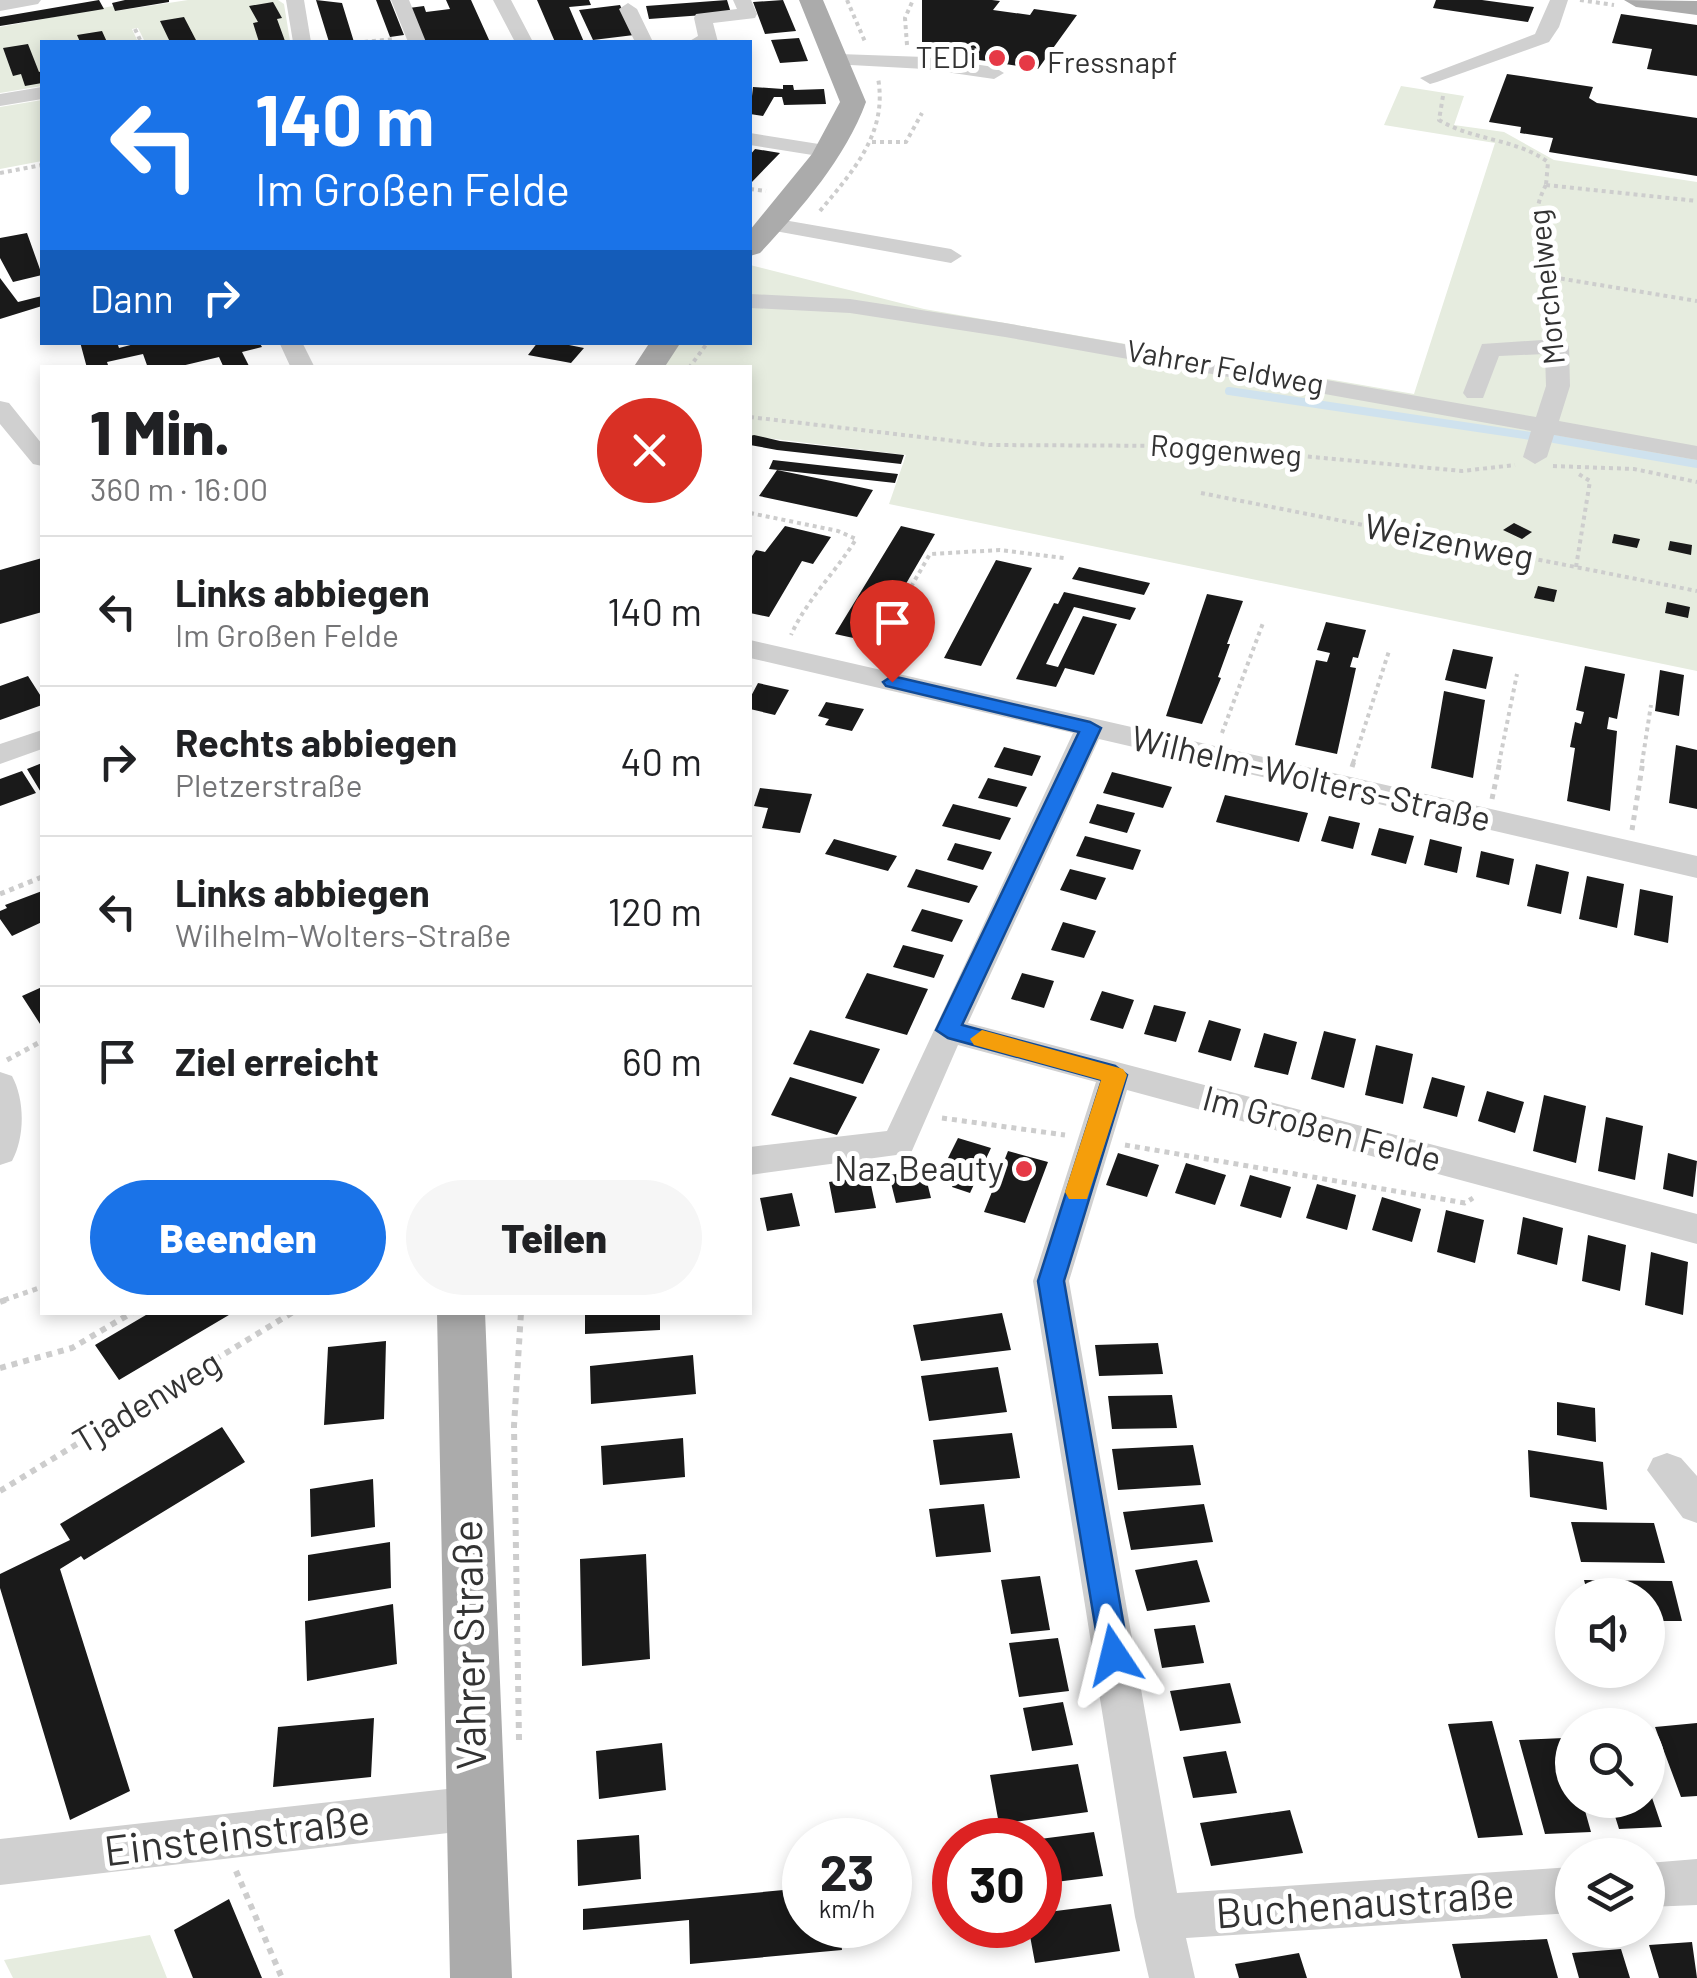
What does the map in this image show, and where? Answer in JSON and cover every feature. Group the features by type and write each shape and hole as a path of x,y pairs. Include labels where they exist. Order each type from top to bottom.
{"main road":[{"path":"752,245 825,151 853,102 839,60 811,0"},
{"path":"1636,0 1697,8"},
{"name":"Vahrer Straße","path":"461,1315 481,1978"}],"street":[{"path":"0,4 32,0"},
{"path":"295,0 302,40"},
{"path":"400,0 416,40"},
{"path":"502,0 523,40"},
{"path":"708,40 703,18 748,14 742,0"},
{"path":"1430,78 1542,38 1550,28 1559,0"},
{"path":"628,9 643,40"},
{"path":"839,60 916,62 994,73"},
{"path":"0,100 40,92"},
{"path":"752,139 825,151"},
{"path":"772,224 951,256"},
{"name":"Vahrer Feldweg","path":"752,301 850,306 1005,330 1697,453"},
{"path":"1475,392 1490,349 1556,346"},
{"name":"Morchelweg","path":"1534,457 1558,386 1556,346"},
{"path":"0,408 40,457"},
{"name":"Wilhelm-Wolters-Straße","path":"764,652 1697,867"},
{"path":"752,1161 905,1129 1090,728"},
{"path":"0,754 40,740"},
{"name":"Im Großen Felde","path":"948,1030 1697,1230"},
{"path":"1115,1075 1051,1281 1158,1917 1172,1978"},
{"path":"0,1087 5,1106 0,1151"},
{"path":"1667,1470 1697,1505"},
{"name":"Einsteinstraße","path":"0,1862 474,1808"},
{"path":"1665,1884 1697,1882"},
{"name":"Buchenaustraße","path":"1158,1917 1555,1891"}],"path":[{"path":"847,0 856,23"},
{"path":"913,0 905,18 908,57 916,62"},
{"path":"135,29 140,40"},
{"path":"1430,78 1443,94 1439,120 1449,128 1516,142 1538,152 1548,162 1546,184"},
{"path":"871,142 906,142 922,113"},
{"path":"0,173 40,164"},
{"name":"Morchelweg","path":"1556,346 1534,209 1537,195 1546,184 1697,201"},
{"path":"1545,276 1697,301"},
{"path":"690,365 706,345"},
{"name":"Roggenweg","path":"752,418 989,445 1196,446 1462,472 1519,464 1534,457"},
{"path":"1534,457 1576,472 1590,482 1576,567"},
{"path":"1576,472 1600,467 1628,468 1697,482"},
{"name":"Weizenweg","path":"1201,494 1697,590"},
{"path":"752,512 838,531 856,539 837,570 764,652"},
{"path":"860,674 930,554 1000,550 1064,558"},
{"path":"1214,756 1263,623"},
{"path":"1346,786 1389,651"},
{"path":"1487,819 1517,674"},
{"path":"1628,851 1651,704"},
{"path":"0,894 40,878"},
{"path":"0,1064 40,1042"},
{"path":"905,1129 1094,1140 1465,1202 1505,1177"},
{"path":"0,1302 40,1288"},
{"path":"0,1368 72,1348 128,1315"},
{"name":"Tjadenweg","path":"0,1490 288,1315"},
{"path":"519,1751 514,1426 521,1315"},
{"path":"221,1837 282,1978"}],"shaded area":[{"path":"188,0 278,0 284,4 290,40 144,40 138,28 132,29 137,40 40,40 40,86 0,93 0,27 113,6 116,11"},
{"path":"1401,86 1464,96 1454,125 1504,132 1554,160 1697,182 1697,671 889,504 906,455 752,436 752,365 665,365 679,345 752,345 752,266 924,309 1414,394 1495,143 1384,125"},
{"path":"40,100 40,161 0,169 0,107"},
{"path":"150,1935 167,1978 13,1978 4,1960"}],"building":[{"path":"99,0 104,9 0,26 0,17"},
{"path":"316,0 342,3 353,40 328,40"},
{"path":"376,0 390,0 404,35 390,37"},
{"path":"446,0 471,0 489,40 421,40 409,8 424,6 426,12 450,9"},
{"path":"537,0 589,0 591,5 569,7 583,40 554,40"},
{"path":"727,0 731,13 649,19 646,6"},
{"path":"783,0 796,31 765,34 753,2"},
{"path":"922,0 992,0 1000,1 993,10 1030,15 1034,9 1077,15 1038,69 922,51"},
{"path":"1436,0 1482,0 1534,7 1528,22 1433,8"},
{"path":"169,2 115,11 112,3"},
{"path":"273,2 282,18 277,19 285,40 258,40 253,23 258,22 249,6"},
{"path":"620,5 634,35 593,40 579,10"},
{"path":"1621,14 1697,25 1697,76 1647,69 1652,49 1612,43"},
{"path":"184,17 196,40 169,40 160,21"},
{"path":"102,31 106,40 79,40 77,35"},
{"path":"799,38 808,61 780,63 771,40"},
{"path":"28,44 40,72 40,83 25,86 21,74 13,76 3,48"},
{"path":"1507,74 1593,87 1589,98 1597,103 1697,118 1697,176 1549,152 1553,138 1520,133 1521,127 1489,122"},
{"path":"783,85 793,85 794,90 824,89 826,104 784,105 782,97 774,97 763,116 752,114 753,87 783,89"},
{"path":"755,149 780,153 752,182"},
{"path":"27,233 40,275 13,282 0,258 0,238"},
{"path":"0,278 18,302 40,296 40,307 0,319"},
{"path":"81,345 262,347 242,352 248,365 223,365 219,357 186,365 147,365 143,354 107,362 108,365 86,365"},
{"path":"536,345 584,348 571,363 528,355"},
{"path":"752,436 904,455 901,464 777,450 752,445"},
{"path":"773,460 898,474 895,483 769,469"},
{"path":"777,470 873,490 857,517 759,496"},
{"path":"1514,523 1532,532 1522,539 1503,530"},
{"path":"785,526 831,537 813,564 802,561 769,617 752,613 752,556 756,550 765,552"},
{"path":"901,526 935,534 872,642 835,634"},
{"path":"1614,534 1640,539 1637,548 1612,543"},
{"path":"1670,541 1692,545 1691,555 1668,550"},
{"path":"40,559 40,613 0,624 0,570"},
{"path":"996,560 1032,568 981,666 944,658"},
{"path":"1079,567 1150,583 1144,595 1072,579"},
{"path":"1538,586 1557,590 1554,602 1534,598"},
{"path":"1064,592 1136,608 1130,620 1074,607 1046,664 1058,667 1083,616 1117,624 1094,675 1065,668 1056,687 1016,679 1054,603 1058,604"},
{"path":"1207,594 1243,601 1227,644 1218,677 1221,678 1202,724 1166,716"},
{"path":"1667,602 1690,607 1688,618 1665,613"},
{"path":"1326,622 1366,630 1358,658 1353,657 1350,667 1356,668 1337,754 1295,745 1316,660 1327,662 1330,653 1317,650"},
{"path":"1453,649 1493,657 1486,689 1445,680"},
{"path":"1585,666 1625,674 1617,719 1609,717 1607,729 1617,731 1610,811 1567,801 1575,748 1570,747 1575,722 1581,724 1584,712 1576,710"},
{"path":"1660,670 1684,675 1679,716 1655,711"},
{"path":"28,676 40,695 40,706 0,720 0,686"},
{"path":"758,683 789,690 775,715 752,709 752,694"},
{"path":"1444,691 1485,700 1473,778 1431,768"},
{"path":"826,702 864,709 852,731 825,725 829,719 818,716"},
{"path":"1676,745 1697,750 1697,809 1669,803"},
{"path":"1004,747 1041,756 1032,776 994,767"},
{"path":"40,764 40,791 27,769"},
{"path":"22,771 36,793 0,806 0,779"},
{"path":"1112,772 1172,787 1163,808 1103,793"},
{"path":"988,778 1027,787 1017,807 978,798"},
{"path":"760,788 812,794 800,833 762,828 768,808 754,806"},
{"path":"1225,795 1308,813 1299,842 1216,822"},
{"path":"953,804 1011,818 1000,840 942,826"},
{"path":"1097,804 1135,813 1127,833 1089,823"},
{"path":"1329,816 1360,823 1353,849 1321,841"},
{"path":"1379,828 1414,836 1406,864 1371,855"},
{"path":"1085,836 1141,850 1133,870 1076,856"},
{"path":"834,839 897,856 888,871 825,854"},
{"path":"1430,839 1462,847 1457,873 1424,865"},
{"path":"955,843 992,852 983,870 947,860"},
{"path":"1481,851 1514,859 1509,885 1476,877"},
{"path":"1536,864 1569,872 1561,914 1527,906"},
{"path":"916,869 978,886 969,903 907,887"},
{"path":"1070,869 1106,878 1096,900 1060,890"},
{"path":"1587,876 1624,884 1617,928 1579,919"},
{"path":"1640,889 1673,896 1668,943 1634,935"},
{"path":"40,892 40,923 12,936 0,919 5,905"},
{"path":"922,909 963,920 952,942 911,931"},
{"path":"1063,922 1096,931 1084,958 1051,950"},
{"path":"903,945 944,955 934,978 893,967"},
{"path":"867,973 928,989 907,1035 845,1018"},
{"path":"1022,973 1054,981 1044,1008 1011,999"},
{"path":"40,988 40,1024 22,996"},
{"path":"1102,991 1134,1000 1123,1029 1090,1020"},
{"path":"1154,1005 1186,1012 1176,1042 1144,1034"},
{"path":"1209,1020 1241,1029 1231,1061 1198,1052"},
{"path":"810,1030 880,1049 863,1084 793,1064"},
{"path":"1324,1031 1356,1039 1344,1088 1311,1079"},
{"path":"1264,1033 1297,1042 1288,1075 1254,1067"},
{"path":"1376,1045 1413,1054 1403,1104 1365,1095"},
{"path":"790,1077 857,1097 837,1135 771,1115"},
{"path":"1432,1077 1465,1086 1457,1117 1423,1108"},
{"path":"1487,1091 1524,1102 1515,1133 1478,1121"},
{"path":"1544,1095 1586,1106 1576,1163 1533,1151"},
{"path":"1606,1117 1643,1126 1635,1180 1598,1171"},
{"path":"958,1138 991,1148 970,1193 952,1187 961,1167 946,1162"},
{"path":"1008,1151 1048,1162 1025,1223 984,1212"},
{"path":"1118,1153 1159,1165 1147,1197 1106,1185"},
{"path":"1668,1153 1697,1161 1693,1197 1663,1189"},
{"path":"1186,1163 1226,1175 1215,1205 1175,1193"},
{"path":"924,1170 931,1198 896,1203 889,1175"},
{"path":"1250,1175 1291,1187 1281,1218 1240,1206"},
{"path":"869,1176 876,1208 835,1213 829,1182"},
{"path":"1317,1184 1356,1195 1347,1230 1306,1218"},
{"path":"792,1193 800,1226 767,1231 760,1198"},
{"path":"1382,1197 1421,1209 1412,1242 1372,1230"},
{"path":"1446,1210 1484,1220 1475,1263 1437,1252"},
{"path":"1523,1217 1563,1228 1557,1265 1517,1254"},
{"path":"1588,1235 1626,1245 1620,1291 1582,1281"},
{"path":"1651,1252 1688,1262 1683,1315 1645,1305"},
{"path":"1002,1313 1011,1350 921,1361 913,1325"},
{"path":"146,1315 229,1315 119,1380 95,1345"},
{"path":"585,1315 660,1315 660,1330 585,1334"},
{"path":"386,1341 384,1419 324,1425 328,1347"},
{"path":"1158,1343 1163,1374 1099,1376 1095,1345"},
{"path":"693,1355 696,1394 591,1404 590,1366"},
{"path":"998,1367 1007,1412 929,1421 921,1376"},
{"path":"1172,1395 1177,1428 1112,1429 1108,1396"},
{"path":"1557,1402 1595,1408 1596,1442 1557,1435"},
{"path":"222,1427 245,1462 84,1560 81,1556 60,1569 130,1791 70,1820 0,1588 0,1574 70,1540 60,1524"},
{"path":"1012,1433 1020,1478 940,1485 933,1440"},
{"path":"683,1438 685,1477 603,1485 601,1446"},
{"path":"1193,1445 1201,1485 1118,1490 1112,1449"},
{"path":"1528,1450 1603,1462 1607,1510 1530,1497"},
{"path":"373,1479 375,1527 311,1537 310,1489"},
{"path":"984,1504 991,1552 936,1557 929,1509"},
{"path":"1204,1504 1213,1542 1131,1550 1123,1512"},
{"path":"1571,1522 1654,1523 1665,1563 1581,1562"},
{"path":"390,1542 391,1588 308,1601 308,1555"},
{"path":"646,1554 650,1659 582,1666 580,1559"},
{"path":"1197,1560 1210,1602 1147,1611 1135,1570"},
{"path":"1040,1576 1050,1630 1011,1634 1001,1580"},
{"path":"1665,1581 1672,1581 1682,1621 1665,1621"},
{"path":"393,1604 397,1664 307,1681 305,1621"},
{"path":"1195,1625 1204,1663 1162,1668 1154,1629"},
{"path":"1058,1638 1069,1691 1019,1697 1009,1643"},
{"path":"1230,1683 1241,1723 1180,1731 1170,1691"},
{"path":"1063,1702 1073,1745 1032,1751 1023,1708"},
{"path":"374,1718 371,1777 273,1787 278,1727"},
{"path":"1492,1721 1523,1835 1478,1838 1448,1724"},
{"path":"1697,1723 1697,1796 1681,1797 1665,1754 1665,1726"},
{"path":"1555,1738 1555,1818 1587,1818 1591,1832 1545,1834 1519,1740"},
{"path":"662,1743 666,1790 599,1799 596,1751"},
{"path":"1226,1751 1237,1793 1193,1798 1183,1757"},
{"path":"1078,1764 1088,1812 1044,1818 998,1818 990,1775"},
{"path":"1290,1810 1303,1853 1211,1866 1200,1823"},
{"path":"1616,1818 1659,1818 1662,1827 1619,1829"},
{"path":"1094,1832 1103,1876 1062,1881 1062,1836"},
{"path":"639,1835 641,1879 578,1886 577,1840"},
{"path":"782,1890 782,1948 842,1950 690,1964 689,1920 583,1930 583,1909"},
{"path":"229,1899 262,1978 193,1978 174,1930"},
{"path":"1111,1904 1120,1951 1035,1963 1032,1948 1062,1948 1062,1910"},
{"path":"1547,1939 1558,1978 1461,1978 1452,1944"},
{"path":"1692,1942 1697,1978 1659,1978 1650,1948 1665,1948 1665,1944"},
{"path":"1621,1949 1630,1978 1579,1978 1572,1953"},
{"path":"1299,1953 1307,1978 1239,1978 1235,1964"}],"waterway":[{"path":"1229,391 1531,436"},
{"path":"1554,439 1697,464"}],"slow traffic":[{"path":"982,1039 1115,1075 1078,1192"}],"place":[{"name":"TEDi","path":"997,58"},
{"name":"Fressnapf","path":"1027,63"},
{"name":"Naz Beauty","path":"1024,1169"}],"route":[{"path":"892,682 1090,728 948,1030 1115,1075 1051,1281 1114,1655"}]}
